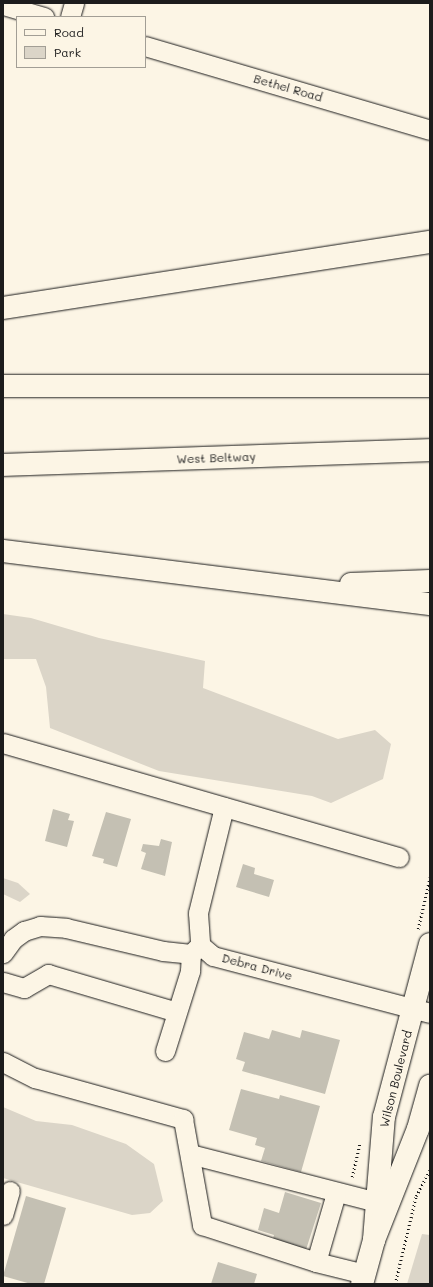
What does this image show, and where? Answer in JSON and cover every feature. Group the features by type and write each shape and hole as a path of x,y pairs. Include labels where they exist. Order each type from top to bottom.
{"main road":[{"path":"3,308 430,242"},
{"path":"3,386 430,386"},
{"name":"West Beltway","path":"3,465 430,450"},
{"path":"3,551 430,604"},
{"path":"299,587 430,581"},
{"name":"Wilson Boulevard","path":"363,1279 374,1240 383,1192 384,1117 422,1011 430,944"},
{"name":"Wilson Boulevard","path":"383,1192 418,1129 430,1086"}],"street":[{"path":"70,16 74,3"},
{"path":"3,5 41,16"},
{"name":"Bethel Road","path":"146,46 430,130"},
{"path":"3,742 224,807 399,856"},
{"path":"165,1051 190,971 195,949 198,913 224,807"},
{"path":"3,953 13,939 24,931 51,926 163,951 195,949"},
{"name":"Debra Drive","path":"195,949 213,956 422,1011"},
{"path":"3,982 24,988 48,974 177,1012"},
{"path":"3,1062 35,1078 183,1119 202,1225 363,1279"},
{"path":"190,1154 336,1193 383,1192"},
{"path":"3,1215 10,1191"},
{"path":"316,1262 336,1193"}],"path":[{"path":"395,1284 416,1196 430,1170"}],"green space":[{"path":"3,614 31,618 99,638 205,661 203,688 338,739 375,730 391,744 383,779 331,803 312,796 159,771 50,728 46,687 36,659 3,659"},
{"path":"3,878 18,883 30,894 20,902 3,894"},
{"path":"3,1107 36,1121 72,1125 126,1144 154,1164 163,1201 150,1213 132,1215 3,1178"},
{"path":"422,1234 430,1235 430,1284 407,1284"}],"building":[{"path":"53,809 70,814 68,820 74,821 67,847 45,841"},
{"path":"106,812 131,819 117,867 103,863 104,859 92,856"},
{"path":"161,839 172,842 165,876 141,869 146,853 141,851 143,844 159,846"},
{"path":"243,864 255,868 254,874 274,880 269,897 236,887"},
{"path":"272,1030 300,1038 302,1030 340,1040 325,1094 242,1071 245,1062 236,1059 244,1032 269,1039"},
{"path":"241,1089 279,1099 280,1095 320,1106 301,1172 261,1161 265,1148 255,1145 257,1138 229,1130"},
{"path":"285,1192 321,1203 304,1256 271,1246 274,1235 258,1230 264,1208 279,1213"},
{"path":"26,1196 66,1208 44,1284 31,1284 3,1276"},
{"path":"218,1262 257,1274 254,1284 211,1284"}]}
